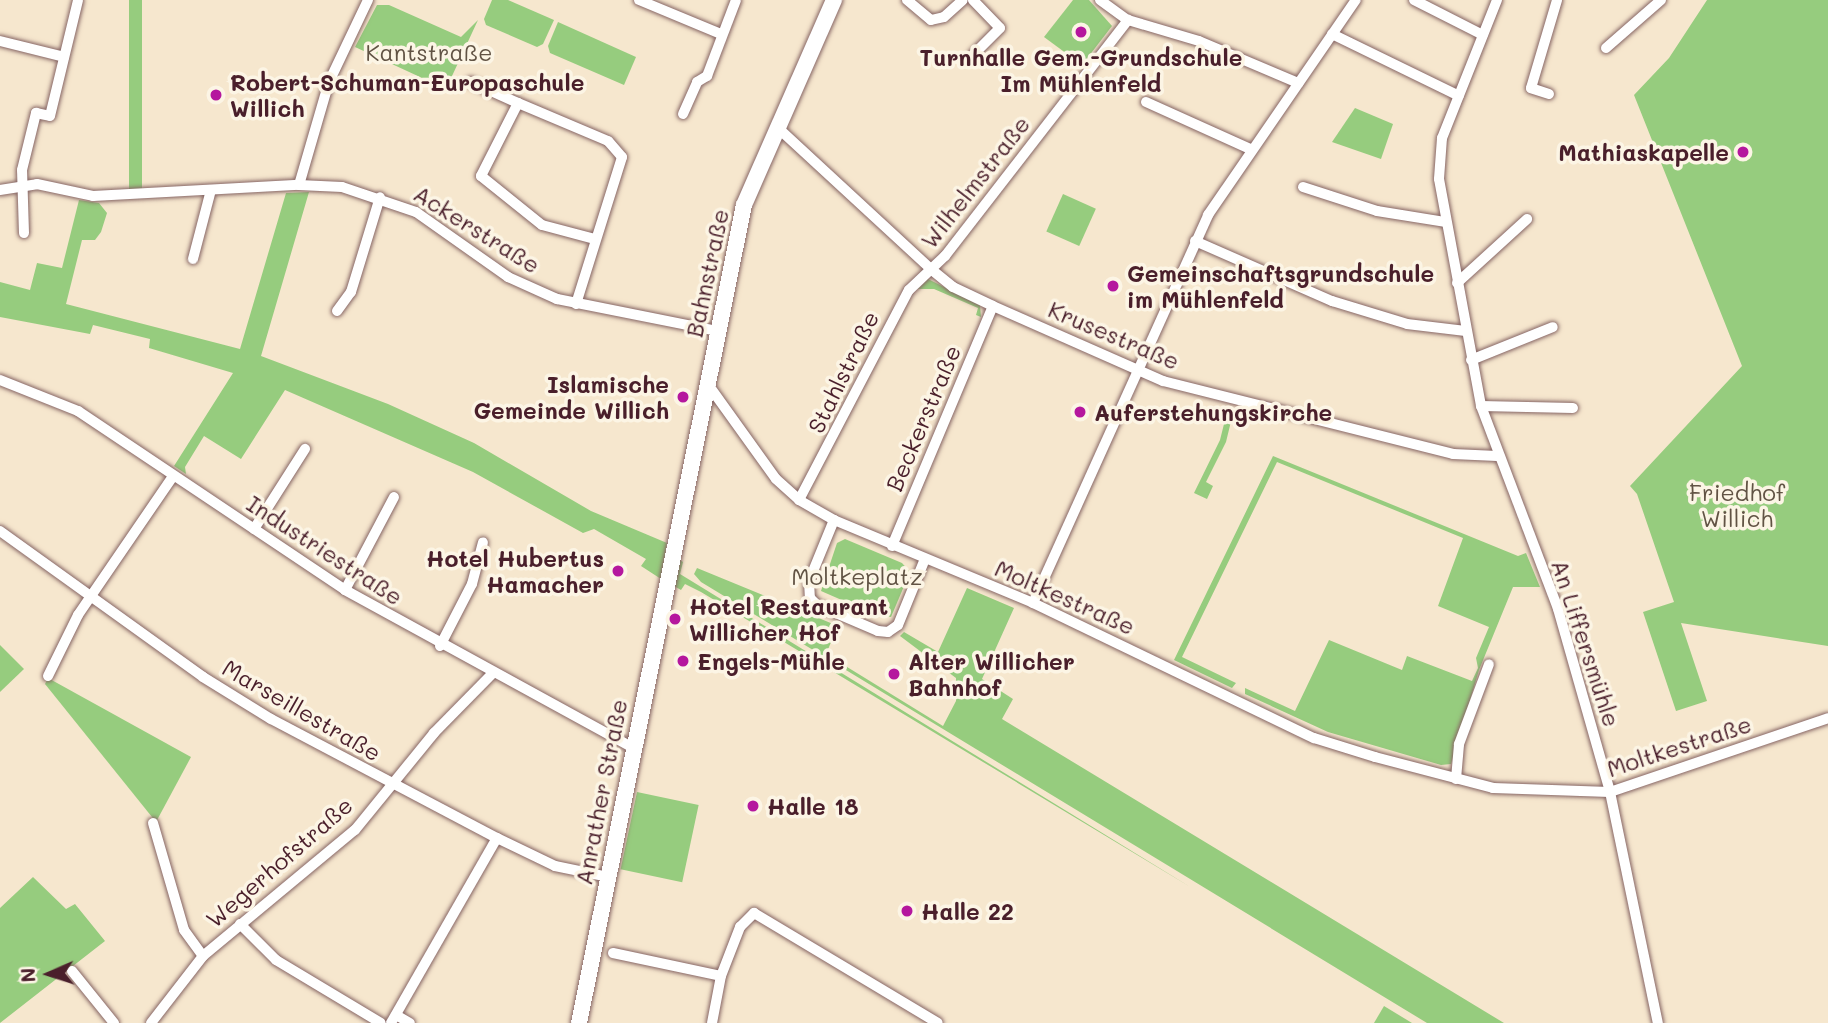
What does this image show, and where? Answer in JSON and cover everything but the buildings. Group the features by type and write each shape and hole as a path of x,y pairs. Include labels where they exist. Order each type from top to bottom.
{"street":[{"path":"24,233 22,170 36,113 50,116 78,0"},
{"path":"299,185 329,82 368,0"},
{"path":"639,0 721,34"},
{"path":"683,114 697,82 708,76 721,34 736,0"},
{"name":"Bahnstraße","path":"668,570 744,205 834,0"},
{"path":"907,0 931,20 944,17 963,0"},
{"path":"973,0 1000,29 973,55"},
{"path":"1100,0 1128,20 1199,41 1298,83"},
{"path":"1033,603 1195,241 1250,149 1356,0"},
{"path":"1414,0 1483,35"},
{"name":"An Liffersmühle","path":"1497,0 1459,96 1438,159 1446,222 1481,406 1497,456 1558,609 1610,792 1658,1023"},
{"path":"1549,94 1531,88 1557,0"},
{"path":"1606,48 1661,0"},
{"name":"Wilhelmstraße","path":"932,270 1128,20"},
{"path":"1332,33 1459,96"},
{"path":"0,41 64,57"},
{"path":"471,82 608,141 622,157 576,304"},
{"path":"1146,102 1250,149"},
{"path":"518,103 481,176 542,225 595,239"},
{"name":"Krusestraße","path":"777,127 932,270 953,287 993,306 1138,371 1233,401 1453,454 1497,456"},
{"name":"Ackerstraße","path":"0,190 37,184 93,196 299,185 342,187 380,197 437,225 508,277 576,304 717,331"},
{"path":"1303,187 1377,211 1446,222"},
{"path":"193,259 211,190"},
{"name":"Ackerstraße","path":"337,311 351,292 380,197"},
{"path":"1457,282 1527,219"},
{"path":"1195,241 1332,302 1407,324 1466,331"},
{"name":"Stahlstraße","path":"799,500 829,449 897,309 922,274 932,270"},
{"name":"Beckerstraße","path":"892,546 993,306"},
{"path":"1471,360 1553,327"},
{"name":"Industriestraße","path":"0,380 78,411 345,590 440,646 633,748"},
{"name":"Moltkestraße","path":"707,382 776,479 799,500 834,520 892,546 1033,603 1314,738 1493,788 1610,792 1828,718"},
{"path":"1481,406 1573,408"},
{"path":"254,529 305,449"},
{"path":"48,676 91,596 173,475"},
{"path":"345,590 394,497"},
{"path":"834,520 808,585 817,605 890,631 901,619 925,559"},
{"name":"Marseillestraße","path":"0,531 229,694 393,786 497,838 555,866 608,877"},
{"path":"440,646 472,584 484,541"},
{"name":"Anrather Straße","path":"579,1023 668,570"},
{"path":"1456,779 1460,744 1489,664"},
{"name":"Wegerhofstraße","path":"151,1023 203,956 355,830 434,733 493,673"},
{"name":"Wegerhofstraße","path":"153,823 184,930 203,956"},
{"path":"410,1023 394,1019 497,838"},
{"path":"712,1023 721,976 740,927 754,913 938,1023"},
{"path":"240,924 276,960 381,1023"},
{"path":"613,953 721,976"},
{"path":"72,971 114,1023"}],"green space":[{"path":"129,0 142,0 142,195 129,195"},
{"path":"492,0 508,0 554,20 543,44 537,47 486,25 484,19"},
{"path":"1073,0 1089,0 1112,26 1082,65 1044,37"},
{"name":"Friedhof Willich","path":"1707,0 1828,0 1828,646 1681,623 1707,701 1676,711 1643,612 1674,602 1637,494 1630,486 1742,366 1634,95 1669,58"},
{"name":"Kantstraße","path":"377,5 389,5 461,37 478,20 446,89 355,47"},
{"path":"558,22 636,57 624,85 550,53 548,46"},
{"path":"1355,108 1393,124 1381,159 1332,142"},
{"path":"309,192 261,356 388,404 474,443 591,511 667,543 661,579 641,566 646,559 594,529 583,533 473,472 285,390 241,459 204,436 185,467 186,474 174,466 233,373 149,348 150,339 93,325 90,334 0,317 0,282 30,290 37,263 62,268 79,200 99,203 107,213 101,232 95,240 82,240 66,304 240,349 286,193"},
{"path":"1063,194 1096,209 1079,246 1046,231"},
{"path":"928,279 980,305 981,317 976,315 978,308 934,289 918,289"},
{"path":"1228,408 1234,409 1226,442 1206,482 1213,486 1207,499 1194,493 1220,440"},
{"path":"1273,456 1518,556 1526,553 1540,587 1513,587 1479,670 1451,764 1441,765 1328,732 1245,694 1245,688 1295,711 1329,640 1402,670 1407,656 1472,681 1478,668 1476,658 1489,627 1438,606 1463,538 1277,462 1182,657 1236,683 1232,688 1174,660"},
{"name":"Moltkeplatz","path":"845,539 902,563 910,572 891,617 876,615 821,591 837,543"},
{"path":"677,558 683,562 680,574 1192,888 701,592 685,584 681,590 674,586"},
{"path":"697,568 838,626 826,654 943,726 956,701 956,678 900,636 904,632 938,652 967,588 1014,608 982,679 1013,699 1002,719 1504,1023 1427,1023 701,582 694,574"},
{"path":"0,645 24,669 0,692"},
{"path":"48,678 191,757 156,822 45,684"},
{"path":"637,792 699,805 682,882 621,869"},
{"path":"33,877 66,909 75,904 105,941 0,1023 0,908"},
{"path":"1384,1006 1412,1023 1374,1023"}],"place":[{"name":"Turnhalle Gem.-Grundschule Im Mühlenfeld","path":"1081,32"},
{"name":"Robert-Schuman-Europaschule Willich","path":"216,95"},
{"name":"Mathiaskapelle","path":"1743,152"},
{"name":"Gemeinschaftsgrundschule im Mühlenfeld","path":"1113,286"},
{"name":"Islamische Gemeinde Willich","path":"683,397"},
{"name":"Auferstehungskirche","path":"1080,412"},
{"name":"Hotel Hubertus Hamacher","path":"618,571"},
{"name":"Hotel Restaurant Willicher Hof","path":"675,619"},
{"name":"Engels-Mühle","path":"683,661"},
{"name":"Alter Willicher Bahnhof","path":"894,674"},
{"name":"Halle 18","path":"753,806"},
{"name":"Halle 22","path":"907,911"}]}
